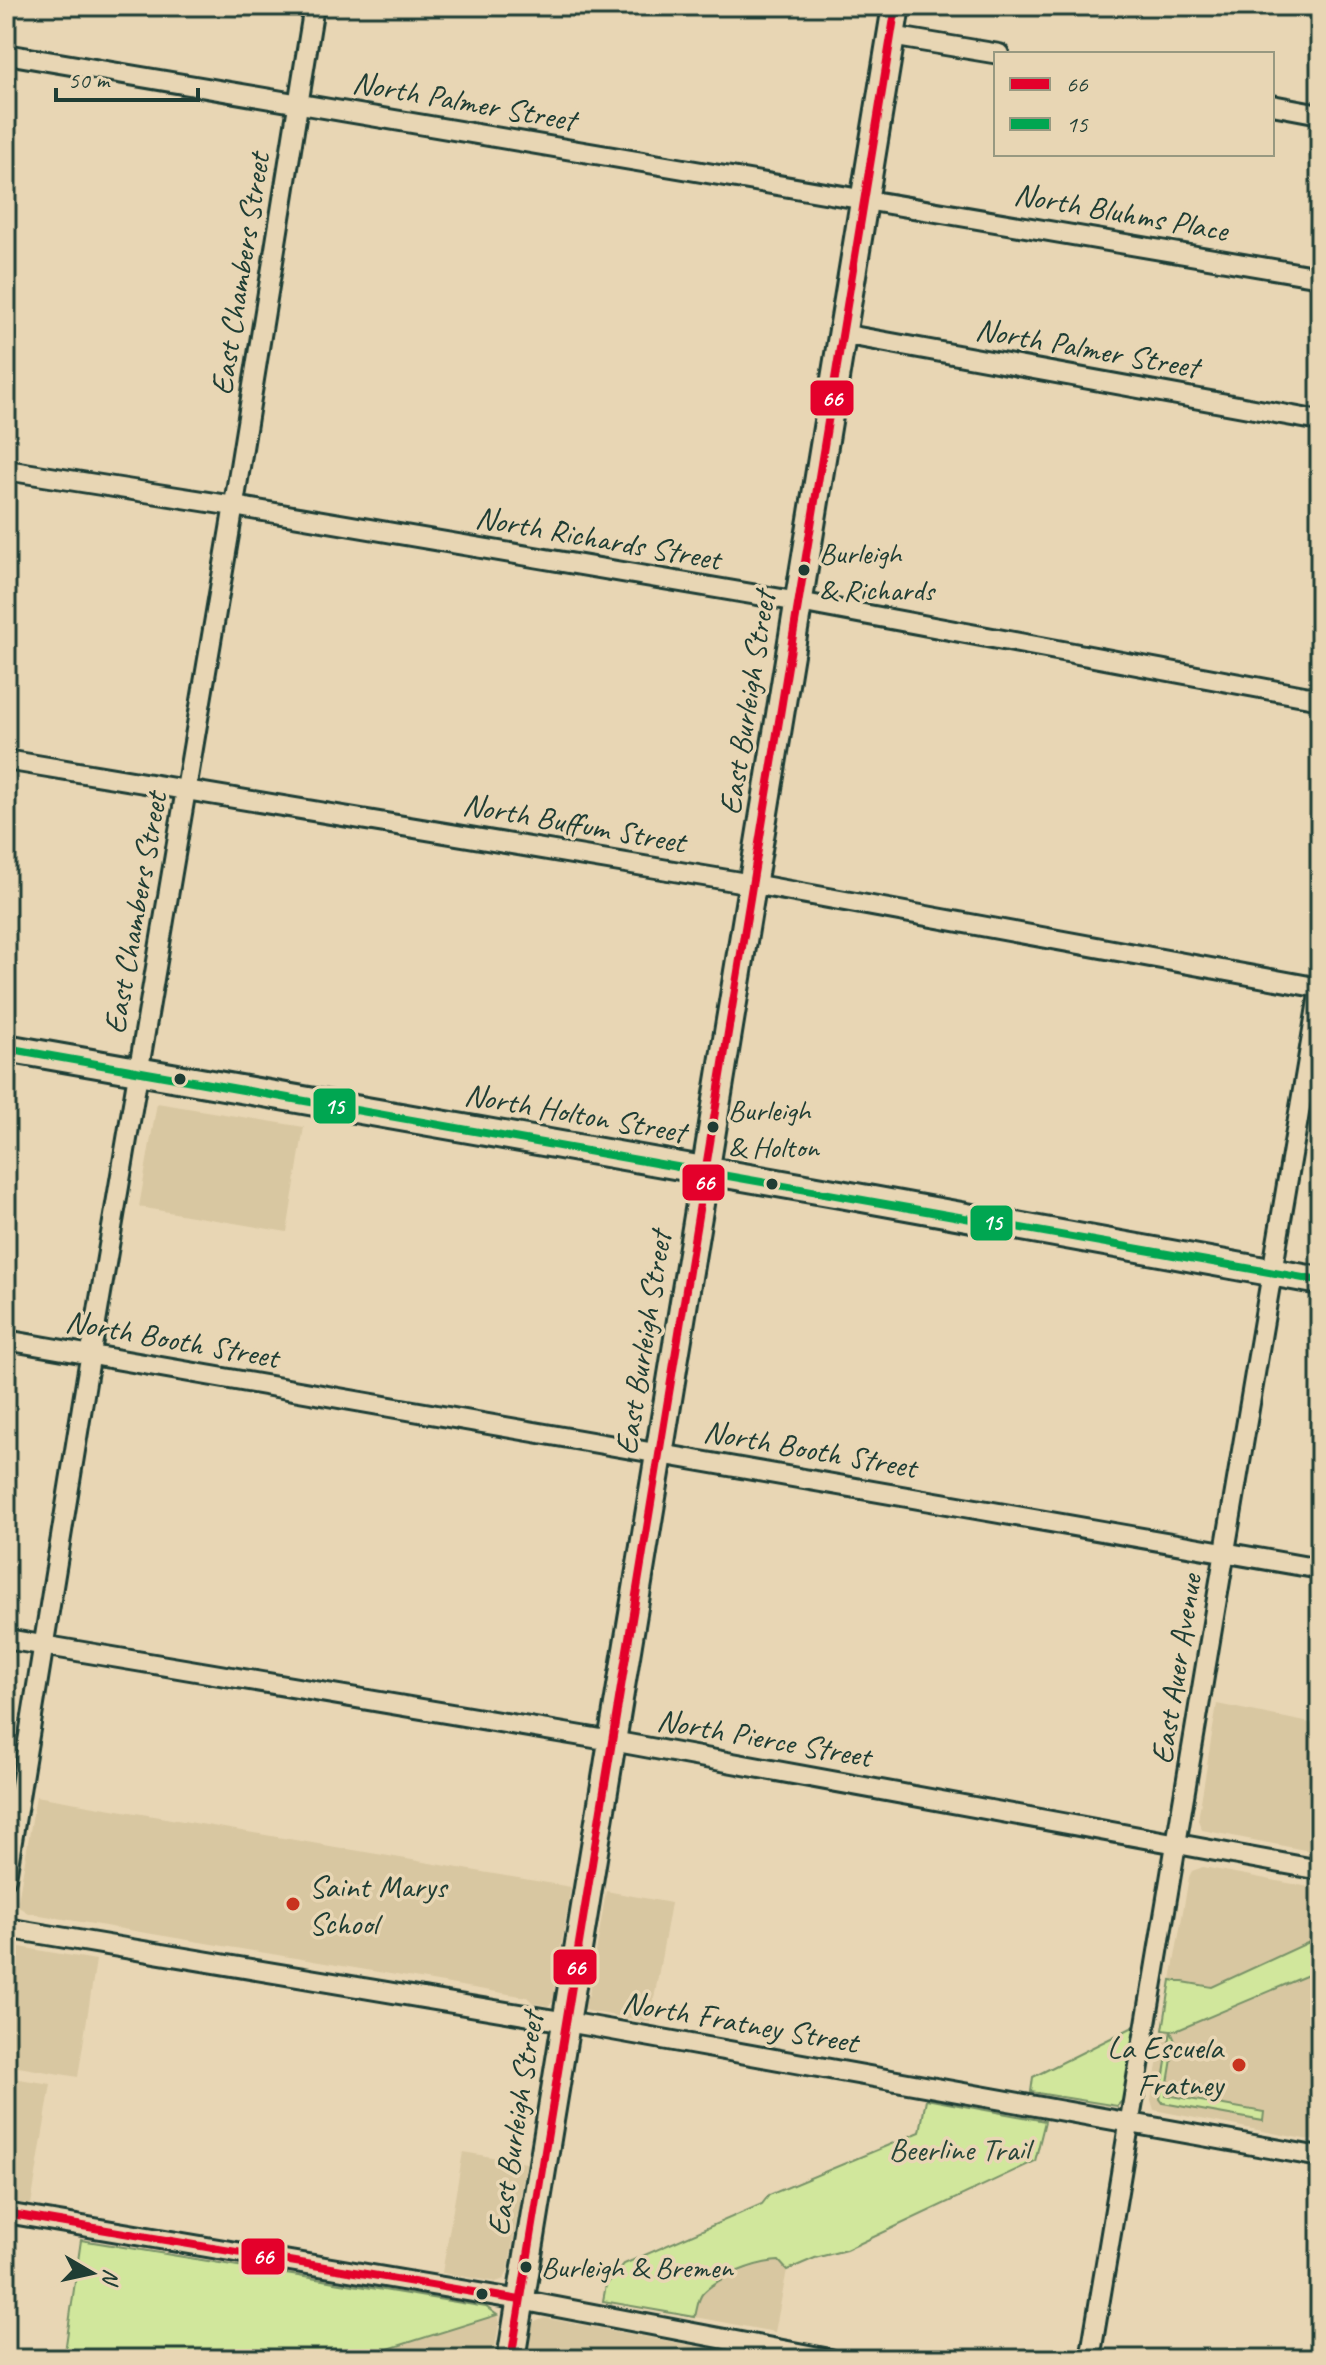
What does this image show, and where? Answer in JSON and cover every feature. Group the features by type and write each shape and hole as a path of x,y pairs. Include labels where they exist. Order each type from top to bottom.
{"street":[{"name":"East Chambers Street","path":"6,1878 314,6"},
{"name":"East Burleigh Street","path":"511,2359 896,6"},
{"path":"891,36 994,53"},
{"name":"North Palmer Street","path":"6,54 865,199"},
{"path":"1274,105 1320,114"},
{"name":"North Bluhms Place","path":"865,199 1320,277"},
{"name":"North Palmer Street","path":"842,334 1320,421"},
{"name":"North Richards Street","path":"6,470 799,602 1320,699"},
{"name":"North Buffum Street","path":"6,760 752,884 1320,988"},
{"name":"East Auer Avenue","path":"1090,2359 1320,988"},
{"name":"North Holton Street","path":"6,1048 1320,1281"},
{"name":"North Booth Street","path":"6,1340 1320,1569"},
{"name":"North Pierce Street","path":"6,1639 612,1741 1320,1870"},
{"name":"North Fratney Street","path":"6,1928 566,2022 1320,2157"},
{"path":"6,2213 520,2300 830,2359"}],"shaded area":[{"path":"157,1103 304,1127 287,1232 139,1207"},
{"path":"1217,1704 1320,1725 1320,1853 1202,1830 1198,1820"},
{"name":"Saint Marys School","path":"36,1796 571,1887 554,1989 558,1992 557,1999 548,2006 533,2003 527,1997 28,1913 19,1907 18,1901"},
{"path":"1203,1867 1320,1889 1320,1937 1212,1987 1171,1980 1189,1877 1192,1871"},
{"path":"606,1891 671,1903 650,2022 588,2011 583,2007 583,1998 589,1995"},
{"path":"20,1947 96,1960 78,2077 6,2065 6,1975 9,1955"},
{"name":"La Escuela Fratney","path":"1320,1970 1320,2142 1154,2110 1151,2100 1163,2030 1178,2030"},
{"path":"6,2077 51,2084 31,2205 6,2200"},
{"path":"463,2152 526,2163 508,2271 504,2279 496,2282 442,2273"},
{"path":"779,2261 787,2270 775,2332 695,2317 700,2295 722,2279 766,2262"},
{"path":"497,2315 499,2323 493,2359 356,2359"},
{"path":"544,2318 763,2359 526,2359 533,2323"}],"green space":[{"path":"1320,1937 1320,1970 1171,2031 1163,2030 1171,1980 1212,1987"},
{"name":"Beerline Trail","path":"1137,2025 1126,2097 1117,2106 1031,2092 1033,2077"},
{"path":"1171,2031 1175,2041 1166,2095 1264,2112 1263,2121 1163,2103 1160,2099"},
{"name":"Beerline Trail","path":"926,2099 1045,2121 1035,2161 846,2250 787,2270 779,2261 738,2271 703,2293 695,2317 603,2301 606,2285 624,2264 762,2204 769,2195 920,2132"},
{"path":"81,2240 486,2307 497,2315 356,2359 64,2359"}],"transit line":[{"name":"66","path":"511,2359 896,6"},
{"name":"15","path":"6,1048 1320,1281"},
{"name":"66","path":"6,2213 520,2300"}],"place":[{"name":"Burleigh & Richards","path":"804,570"},
{"name":"Burleigh & Holton","path":"713,1127"},
{"name":"Saint Marys School","path":"293,1904"},
{"name":"La Escuela Fratney","path":"1239,2065"},
{"name":"Burleigh & Bremen","path":"526,2267"}]}
